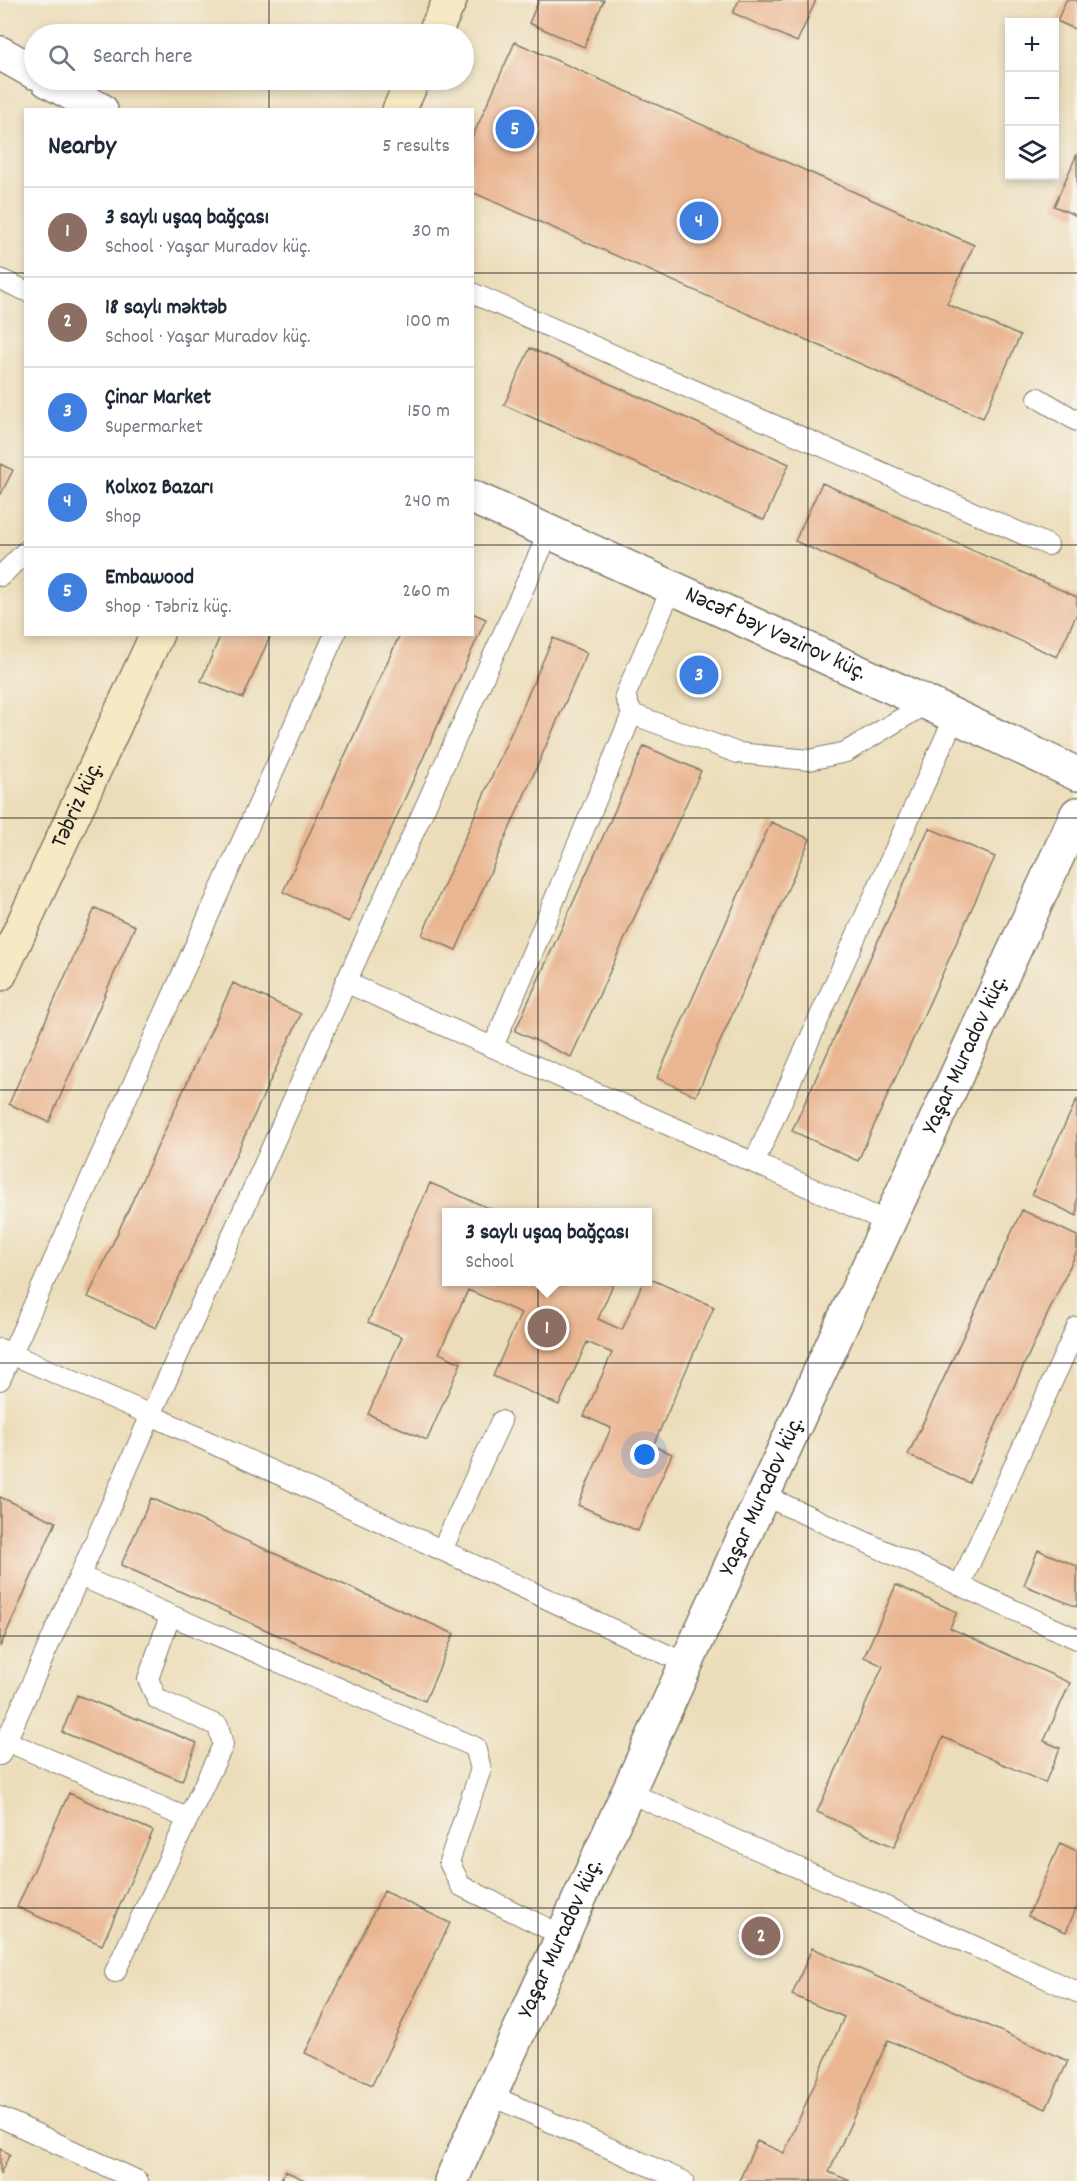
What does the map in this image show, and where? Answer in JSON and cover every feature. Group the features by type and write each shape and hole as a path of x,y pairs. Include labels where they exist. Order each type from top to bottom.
{"main road":[{"path":"439,24 450,0"},
{"path":"400,108 408,90"},
{"name":"Təbriz küç.","path":"0,974 156,636"}],"street":[{"path":"0,53 24,66"},
{"path":"65,90 96,108"},
{"name":"Nəcəf bəy Vəzirov küç.","path":"474,498 941,709 1077,774"},
{"name":"Yaşar Muradov küç.","path":"451,2181 763,1495 1077,814"}],"lane":[{"path":"0,279 24,290"},
{"path":"474,294 1048,544"},
{"path":"1038,398 1077,421"},
{"path":"187,1818 3,1748 549,532"},
{"path":"1,576 24,553"},
{"path":"492,1047 632,714 625,696 672,587"},
{"path":"0,1380 6,1352 334,636"},
{"path":"632,714 738,753 809,760 846,752 941,709"},
{"path":"754,1163 941,709"},
{"path":"345,982 890,1223"},
{"path":"960,1585 1077,1327"},
{"path":"6,1352 151,1415 687,1664"},
{"path":"442,1550 501,1421"},
{"path":"763,1495 1077,1639"},
{"path":"80,1576 475,1747 481,1769 449,1862 461,1886 563,1936"},
{"path":"115,1972 222,1745 218,1726 157,1699 148,1679 170,1616"},
{"path":"628,1792 1077,1992"},
{"path":"490,2094 684,2181"},
{"path":"0,2117 138,2181"}],"building":[{"path":"539,0 604,0 584,47 529,23"},
{"path":"739,0 816,0 797,42 733,13"},
{"path":"1066,0 1077,0 1077,30 1059,22 1058,18"},
{"path":"515,42 974,245 947,304 1020,336 983,418 474,193 474,134"},
{"path":"1077,154 1077,216 1054,206"},
{"path":"530,348 789,464 764,520 504,405"},
{"path":"0,464 13,470 0,496"},
{"path":"822,483 1077,597 1077,613 1057,657 795,541"},
{"path":"474,614 486,619 349,922 283,892 399,636 474,636"},
{"path":"220,636 270,636 243,698 201,681"},
{"path":"553,638 587,653 456,950 422,935"},
{"path":"644,746 701,771 571,1057 515,1031"},
{"path":"771,822 810,839 696,1096 657,1078"},
{"path":"929,828 995,857 858,1161 792,1131"},
{"path":"95,908 135,926 49,1122 9,1104"},
{"path":"233,983 301,1014 156,1328 88,1297"},
{"path":"1077,1099 1077,1216 1032,1194"},
{"path":"430,1183 489,1208 442,1208 442,1286 612,1286 598,1319 622,1330 641,1286 652,1286 652,1280 714,1307 653,1446 672,1454 638,1531 578,1505 611,1428 584,1416 612,1353 587,1342 559,1405 493,1376 521,1313 468,1290 439,1353 461,1363 427,1440 368,1414 402,1337 368,1322"},
{"path":"1022,1210 1077,1236 1077,1251 969,1483 908,1455"},
{"path":"0,1497 56,1522 0,1647"},
{"path":"151,1498 454,1634 425,1701 121,1565"},
{"path":"1038,1550 1077,1566 1077,1607 1024,1585"},
{"path":"896,1585 957,1612 950,1628 1070,1683 1044,1741 1060,1748 1045,1783 943,1737 894,1847 817,1812 883,1666 864,1657"},
{"path":"77,1695 197,1743 182,1781 62,1732"},
{"path":"69,1793 153,1831 102,1945 17,1907"},
{"path":"1060,1843 1077,1851 1077,1906 1066,1932 1028,1916"},
{"path":"384,1891 450,1923 372,2085 305,2053"},
{"path":"812,1948 1068,2061 1046,2109 888,2040 829,2172 850,2181 739,2181 757,2141 784,2153 844,2017 792,1995"},
{"path":"0,2149 10,2154 0,2174"},
{"path":"285,2171 307,2181 280,2181"}],"place":[{"name":"Embawood","path":"515,129"},
{"name":"Kolxoz Bazarı","path":"699,221"},
{"name":"Çinar Market","path":"699,675"},
{"name":"3 saylı uşaq bağçası","path":"547,1328"},
{"name":"18 saylı məktəb","path":"761,1936"}]}
